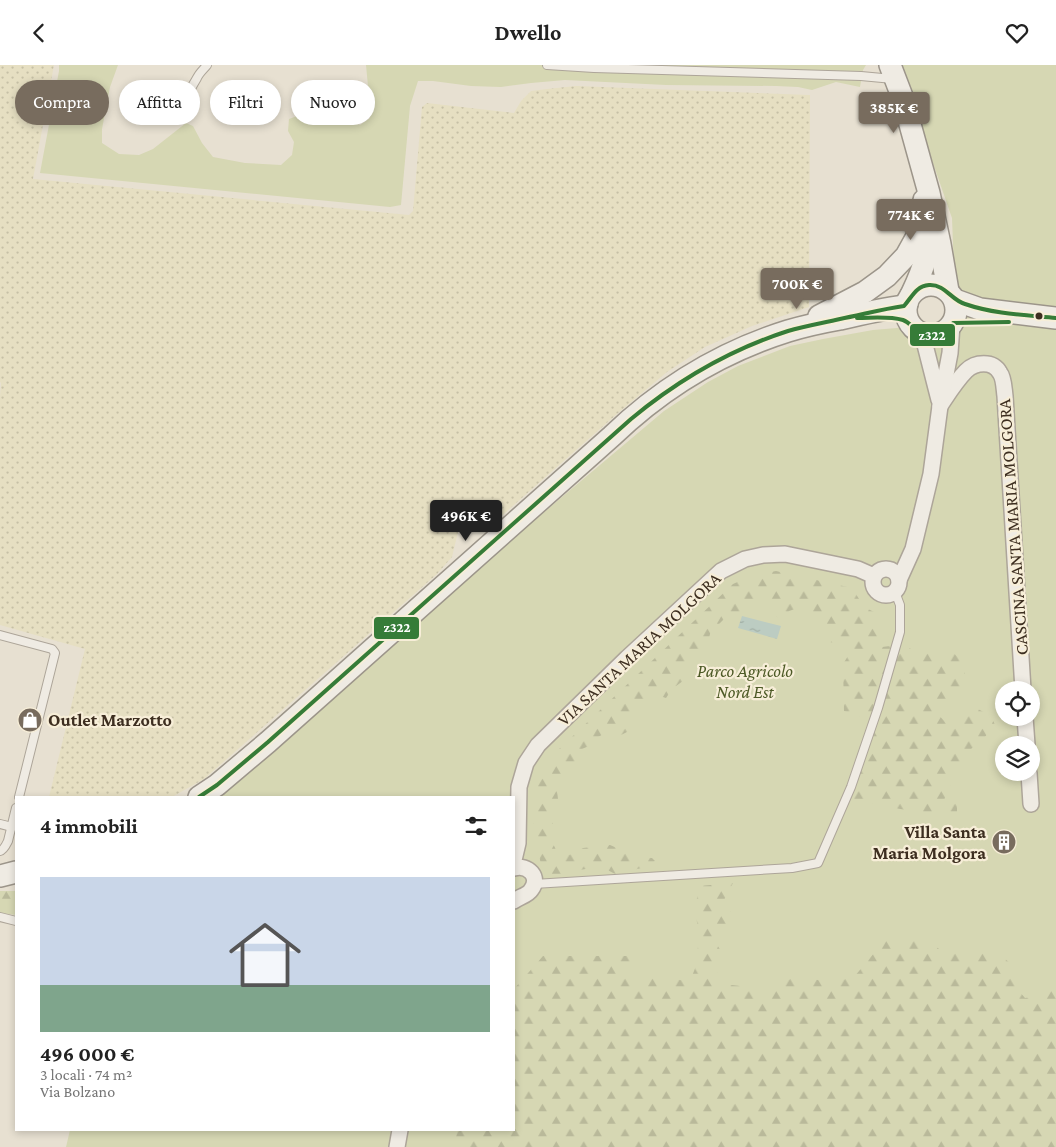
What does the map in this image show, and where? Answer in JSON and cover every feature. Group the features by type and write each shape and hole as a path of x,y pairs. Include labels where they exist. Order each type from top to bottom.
{"street":[{"path":"892,72 903,99 928,188 956,312 931,474 913,549 897,586"},
{"path":"928,188 931,235 912,313 925,342 940,406"},
{"path":"789,331 865,292 888,276 906,256 921,229 928,188"},
{"path":"912,313 922,287 933,285 944,288 952,296 980,309 1056,318"},
{"path":"200,796 223,780 268,742 645,406 682,380 716,360 752,344 789,331 840,319 894,318 912,313"},
{"path":"912,313 927,335 938,335 953,324 1004,321 1056,324"},
{"name":"CASCINA SANTA MARIA MOLGORA","path":"940,406 968,369 976,365 988,364 995,367 1002,374 1005,396 1022,681"},
{"name":"VIA SANTA MARIA MOLGORA","path":"518,843 519,787 526,763 538,745 627,658 721,571 746,559 763,555 785,554 858,569 874,576 880,570 888,569 895,573 897,586"},
{"path":"1029,781 1030,804"},
{"path":"515,856 518,843"},
{"path":"516,897 529,892 534,884 533,876 521,868 518,843"},
{"path":"0,876 15,872"},
{"path":"396,1147 400,1131"}],"lane":[{"path":"196,80 207,65"},
{"path":"547,65 861,76 892,72"},
{"path":"534,884 792,868 818,863 851,787 878,708 900,632 900,605 897,586"},
{"path":"0,635 52,649 55,653 19,796"},
{"path":"0,851 6,846 15,813"},
{"path":"0,824 12,827"},
{"path":"0,917 15,921"}],"shaded area":[{"path":"0,65 54,65 51,80 15,80 15,125 43,125 33,179 409,215 413,211 422,107 427,103 514,113 521,101 531,91 576,86 810,95 809,307 752,326 705,347 667,372 489,527 463,525 458,532 452,557 437,574 204,779 174,796 49,796 85,649 0,625"}],"green space":[{"path":"59,65 118,65 109,92 109,80 57,80"},
{"path":"366,65 866,65 863,70 860,87 836,82 812,90 776,86 666,85 565,80 501,87 418,81 410,106 401,205 390,207 40,173 49,125 103,125 102,143 119,154 139,155 153,149 183,125 191,125 213,157 245,163 281,165 292,155 294,142 288,131 289,119 291,118 291,125 375,125 375,80 367,80"},
{"name":"Parco Agricolo Nord Est","path":"899,65 1056,65 1056,1147 66,1147 70,1131 515,1131 515,796 210,796 664,411 708,382 738,366 790,346 873,330 956,323 952,218"},
{"path":"776,571 852,588 866,608 874,612 878,619 875,629 880,630 879,640 882,647 890,646 892,651 870,720 844,711 843,664 848,656 854,658 850,647 826,641 820,631 822,622 795,609 789,611 785,618 779,619 772,611 769,602 757,603 739,613 727,616 711,630 705,647 685,662 683,666 687,678 672,689 666,698 657,695 645,703 635,715 631,730 621,735 611,730 598,737 591,745 582,749 581,757 567,768 565,782 557,791 558,799 551,819 554,828 549,835 561,856 574,854 583,848 610,845 632,857 652,858 655,861 626,875 615,874 604,868 596,867 564,873 554,879 544,878 533,828 537,785 540,773 546,764 558,750 733,584 753,575"},
{"path":"900,641 919,655 938,651 953,652 962,662 965,674 960,690 943,701 935,711 946,723 976,708 991,716 995,725 960,762 942,805 944,809 957,801 957,814 917,812 850,799"},
{"path":"733,883 723,902 726,911 731,911 731,919 719,932 716,943 724,956 717,964 718,970 713,983 750,987 775,987 794,977 834,982 854,977 885,940 894,937 916,937 925,939 942,951 963,952 986,949 996,951 1011,964 1019,991 1025,998 1046,995 1056,986 1056,1147 455,1147 457,1131 515,1131 515,988 543,956 630,956 631,975 690,981 696,966 699,935 695,910 699,886"},
{"path":"0,891 15,891 15,915 0,913"}],"water":[{"path":"742,616 781,626 777,639 738,628"}],"transit line":[{"name":"z322","path":"200,796 217,785 268,742 631,419 667,391 705,367 745,347 788,331 904,306 917,290 929,285 939,287 960,302 987,310 1056,318"},
{"name":"z322","path":"857,318 903,320 926,335 940,333 953,323 1009,322"}],"place":[{"name":"Outlet Marzotto","path":"30,720"},
{"name":"Villa Santa Maria Molgora","path":"1004,842"}]}
